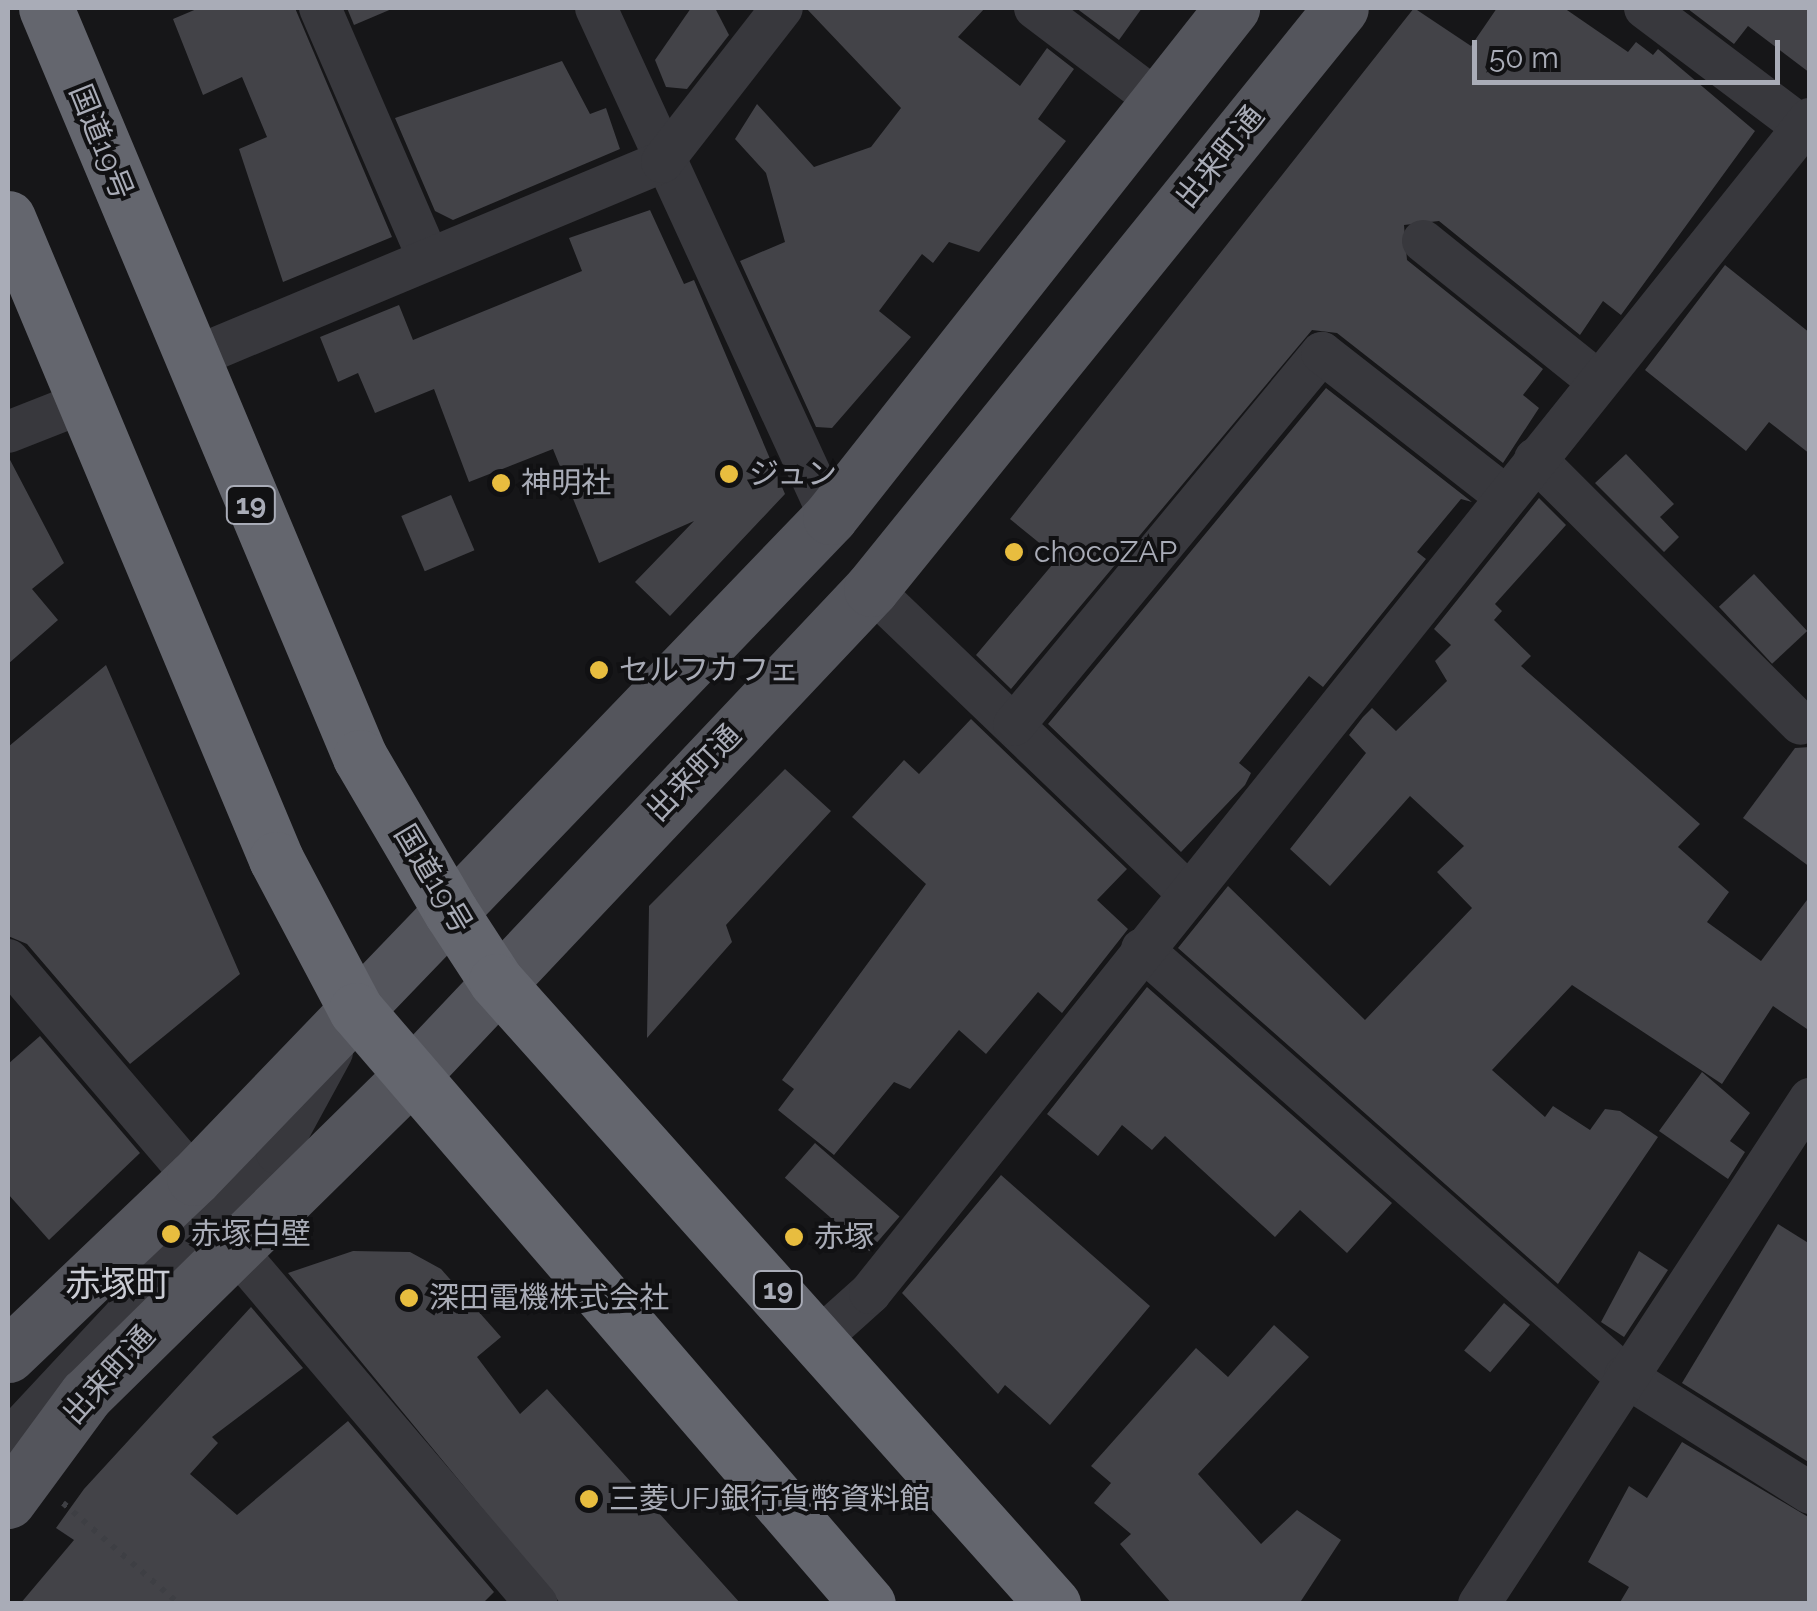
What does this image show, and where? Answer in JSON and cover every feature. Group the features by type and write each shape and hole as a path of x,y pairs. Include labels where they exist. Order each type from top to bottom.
{"highway":[{"name":"国道19号","path":"46,8 188,360 360,757 451,912 496,981 821,1337 1053,1604"},
{"path":"8,218 22,294 84,402 276,858 356,1010 868,1604"}],"main road":[{"name":"出来町通","path":"33,1500 86,1395 232,1246 411,1076 496,981 871,589 1340,8"},
{"path":"8,1355 194,1178 830,517 1230,11"}],"street":[{"path":"320,8 427,254"},
{"path":"596,8 662,162 830,517"},
{"path":"188,360 427,254 662,162 782,8"},
{"path":"1034,8 1158,101"},
{"path":"821,1337 870,1294 1185,890 1806,123 1645,8"},
{"path":"1423,241 1598,381"},
{"path":"1014,726 1322,353 1505,496"},
{"path":"8,432 84,402"},
{"path":"1535,459 1801,724"},
{"path":"871,589 1185,890"},
{"path":"1142,948 1625,1376 1810,1493"},
{"path":"8,960 194,1178"},
{"path":"8,1441 276,1153 356,1010"},
{"path":"1479,1604 1810,1099"},
{"path":"232,1246 538,1604"}],"path":[{"path":"33,1500 179,1604"}],"building":[{"path":"199,8 295,8 392,237 283,282 239,149 267,137 242,77 203,95 173,19"},
{"path":"347,8 394,8 354,25"},
{"path":"691,8 715,8 729,35 687,89 666,87 655,60"},
{"path":"806,8 985,8 958,37 1020,86 1047,48 1074,69 1038,119 1066,141 979,252 949,242 933,263 922,254 879,311 911,337 832,428 816,427 740,261 785,242 766,173 735,139 757,104 814,167 871,147 901,108"},
{"path":"1076,8 1142,8 1119,40"},
{"path":"1414,8 1471,46 1497,8 1564,8 1628,52 1636,42 1653,55 1658,49 1755,131 1621,315 1603,301 1580,335 1439,221 1404,225 1407,260 1543,369 1523,395 1539,408 1503,463 1337,333 1312,330 1011,689 976,655 1058,558 1010,519"},
{"path":"1810,8 1810,73 1748,26 1734,44 1688,9"},
{"path":"562,61 590,114 606,108 620,149 453,220 435,211 395,118"},
{"path":"650,210 684,284 694,280 785,494 670,616 635,582 694,521 599,563 553,449 469,482 434,389 375,413 358,373 338,382 320,337 399,305 413,340 582,271 569,238"},
{"path":"1725,265 1810,333 1810,454 1769,422 1746,451 1645,370"},
{"path":"1326,388 1472,502 1461,499 1417,552 1426,559 1323,687 1309,676 1239,763 1251,773 1245,785 1181,852 1048,724"},
{"path":"1626,454 1674,504 1660,517 1679,537 1664,552 1595,483"},
{"path":"8,456 64,563 32,589 58,620 8,664"},
{"path":"451,495 474,550 425,571 401,516"},
{"path":"1539,498 1566,525 1495,604 1502,611 1494,620 1531,656 1521,666 1700,824 1678,847 1729,892 1707,922 1761,961 1810,896 1810,1031 1773,1006 1722,1084 1572,985 1492,1070 1545,1117 1553,1106 1590,1130 1605,1109 1620,1111 1658,1137 1558,1284 1178,948 1228,886 1365,1020 1472,908 1437,872 1464,846 1410,796 1330,886 1290,849 1366,753 1349,735 1363,717 1372,708 1396,731 1447,681 1435,661 1451,645 1434,629"},
{"path":"1754,574 1807,631 1772,664 1719,607"},
{"path":"106,665 240,974 130,1064 27,944 8,936 8,747"},
{"path":"971,719 1127,869 1097,900 1128,929 1062,1013 1038,992 986,1054 959,1030 910,1089 894,1082 834,1155 778,1110 794,1089 782,1080 926,884 852,817 904,760 919,774"},
{"path":"1810,747 1810,867 1743,818 1795,748"},
{"path":"785,769 831,811 726,925 732,942 647,1038 649,906"},
{"path":"1147,987 1392,1203 1347,1253 1300,1210 1275,1237 1165,1136 1152,1150 1122,1125 1098,1156 1047,1114"},
{"path":"40,1036 140,1153 49,1240 8,1194 8,1064"},
{"path":"1702,1072 1750,1113 1730,1141 1745,1152 1728,1179 1659,1131"},
{"path":"815,1143 900,1216 869,1251 785,1178"},
{"path":"1001,1175 1150,1306 1050,1425 1005,1385 998,1394 902,1293"},
{"path":"1778,1224 1810,1244 1810,1463 1682,1383"},
{"path":"353,1251 410,1252 441,1269 501,1337 477,1357 520,1414 547,1389 741,1604 561,1604 288,1273"},
{"path":"1639,1251 1668,1270 1624,1337 1601,1322"},
{"path":"1504,1303 1530,1325 1490,1372 1464,1350"},
{"path":"251,1307 303,1368 212,1437 218,1443 190,1474 237,1515 348,1421 494,1592 482,1604 20,1604 74,1540 56,1528 84,1489"},
{"path":"1274,1325 1309,1357 1198,1474 1261,1544 1297,1510 1341,1540 1299,1604 1172,1604 1120,1544 1131,1534 1094,1503 1111,1483 1091,1466 1196,1348 1228,1377"},
{"path":"1682,1442 1810,1518 1810,1604 1619,1604 1629,1587 1588,1562 1629,1486 1647,1498"}],"place":[{"name":"ジュン","path":"729,474"},
{"name":"神明社","path":"501,483"},
{"name":"chocoZAP","path":"1014,552"},
{"name":"セルフカフェ","path":"599,670"},
{"name":"赤塚白壁","path":"171,1234"},
{"name":"赤塚","path":"794,1237"},
{"name":"深田電機株式会社","path":"409,1298"},
{"name":"三菱UFJ銀行貨幣資料館","path":"589,1499"}],"district":[{"name":"赤塚町","path":"118,1284"}]}
